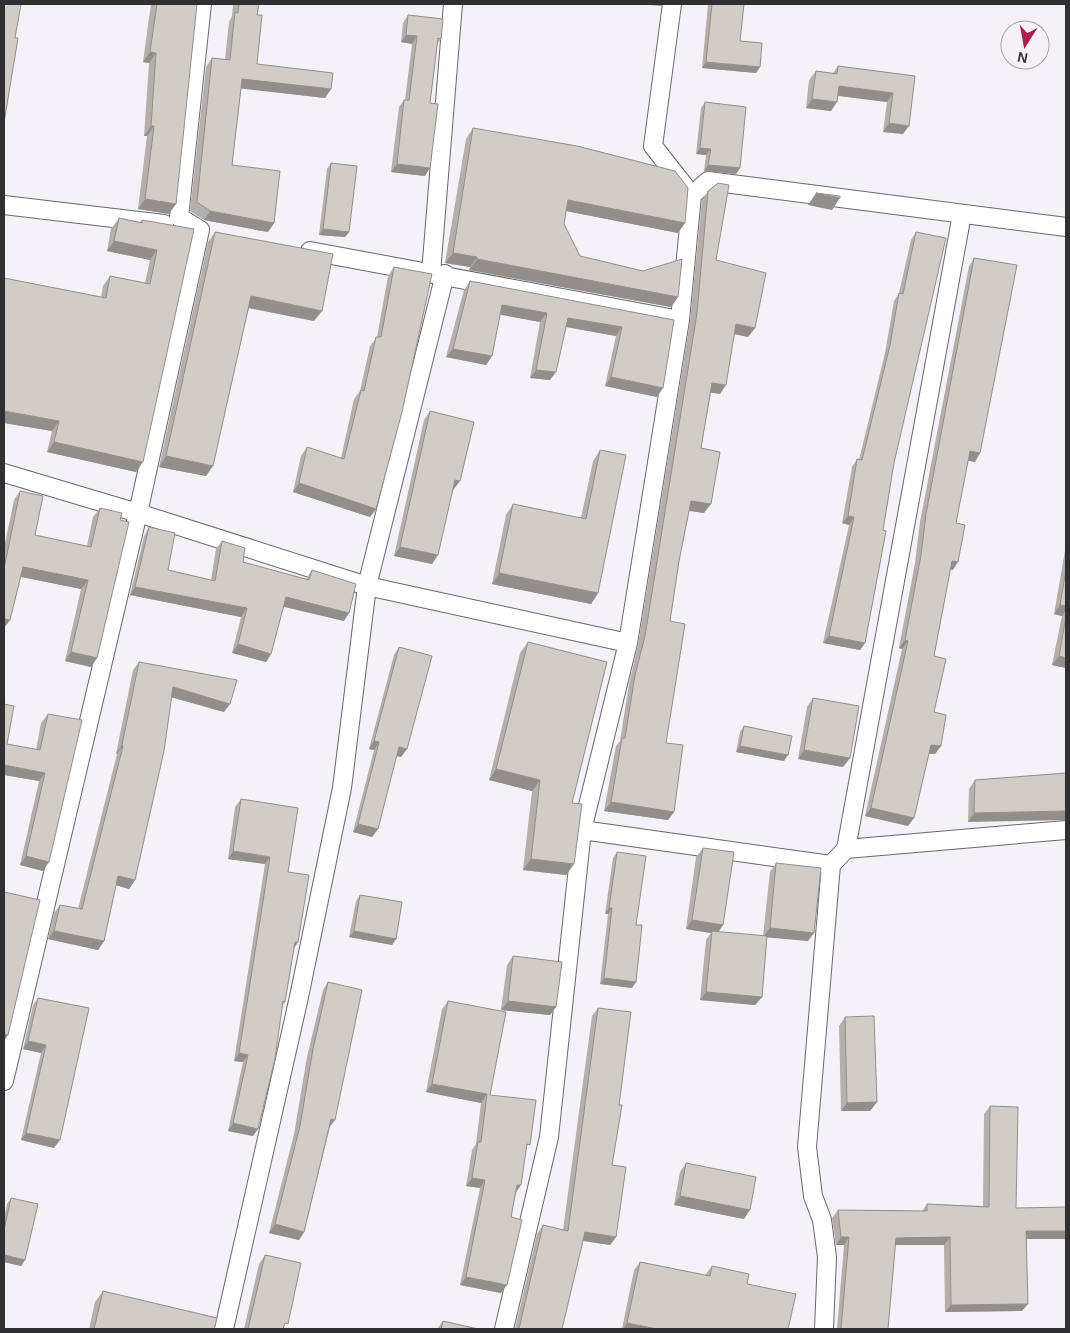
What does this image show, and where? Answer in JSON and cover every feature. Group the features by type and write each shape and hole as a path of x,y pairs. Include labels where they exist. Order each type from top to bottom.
{"street":[{"path":"200,230 179,217 202,4"},
{"path":"224,1329 299,997 342,788 367,586 438,274 453,4"},
{"path":"672,4 653,146 692,195"},
{"path":"504,1329 549,1137 582,830 628,643 680,320 692,195 708,181 1066,227"},
{"path":"4,205 114,216 220,234"},
{"path":"824,1329 827,1257 822,1220 813,1196 807,1147 831,865 846,849 962,214"},
{"path":"4,1080 138,513 200,230"},
{"path":"296,248 680,320"},
{"path":"4,473 138,513 367,586 628,643"},
{"path":"582,830 831,865"},
{"path":"846,849 1066,830"}],"building":[{"path":"4,4 21,4 15,38 18,38 4,123"},
{"path":"157,4 197,4 176,204 145,199 154,126 151,126 156,53 150,52"},
{"path":"239,4 259,4 257,15 262,15 257,64 333,73 331,89 242,79 232,165 280,171 274,223 210,211 197,202 212,58 230,60 235,12 238,13"},
{"path":"712,4 744,4 740,41 762,43 760,67 706,62"},
{"path":"408,15 443,19 441,39 438,38 430,103 438,104 430,168 397,164 404,100 409,100 417,36 406,35"},
{"path":"838,66 915,76 909,126 889,123 893,93 839,86 837,102 812,99 816,71 837,74"},
{"path":"705,102 746,107 740,168 708,165 711,149 700,148"},
{"path":"473,128 577,146 675,171 688,188 685,223 568,200 564,224 580,256 643,271 682,259 678,297 453,253"},
{"path":"331,163 357,166 349,232 323,229"},
{"path":"718,183 729,185 716,260 766,273 755,328 736,324 726,385 712,383 701,448 720,452 711,504 691,501 679,561 670,621 685,624 666,743 683,745 674,812 611,802 622,738 625,738 635,675 645,636 697,313 708,191"},
{"path":"816,193 840,196 840,198"},
{"path":"119,218 142,223 142,220 194,229 143,462 54,442 59,421 4,411 4,278 106,298 110,276 150,284 157,250 114,241"},
{"path":"215,232 333,254 322,311 251,296 213,466 166,456"},
{"path":"916,232 946,238 894,463 883,530 886,531 865,643 829,636 854,517 848,516 857,459 862,460 890,345 899,293 903,294"},
{"path":"974,258 1017,265 980,453 970,451 956,523 965,525 958,562 952,561 934,656 946,659 934,712 946,715 941,746 931,745 914,818 871,808 908,641 905,640 921,555 926,514"},
{"path":"394,267 432,274 402,412 376,509 299,483 307,447 344,459 361,390 364,391 376,337 381,337"},
{"path":"470,281 674,320 663,388 611,377 622,327 568,318 556,372 536,370 547,313 502,305 492,356 453,349"},
{"path":"430,411 474,422 460,481 455,480 438,555 400,547"},
{"path":"600,450 626,455 598,593 499,573 513,504 586,519"},
{"path":"20,491 43,496 35,535 91,547 100,508 122,513 120,520 129,522 97,658 71,652 88,580 23,567 10,620 4,619 4,569"},
{"path":"149,527 175,533 168,570 215,581 222,541 245,548 243,562 309,580 312,570 356,584 349,613 286,597 271,654 238,644 247,608 135,587"},
{"path":"1066,570 1066,606 1060,605"},
{"path":"1066,617 1066,658 1059,656"},
{"path":"528,642 607,662 572,803 582,804 574,864 531,859 540,780 496,769"},
{"path":"399,647 432,656 407,749 399,747 378,829 358,824 379,742 374,741"},
{"path":"139,662 237,680 230,704 173,687 164,751 135,880 118,876 104,941 54,931 60,905 82,909 123,746"},
{"path":"813,698 859,706 850,758 804,750"},
{"path":"4,704 14,706 7,744 40,750 48,714 82,720 49,862 26,856 45,773 4,765"},
{"path":"744,726 792,736 788,755 740,746"},
{"path":"1066,773 1066,811 974,813 975,780"},
{"path":"241,799 298,808 288,872 309,875 298,942 295,942 285,1002 283,1001 275,1059 258,1129 233,1123 248,1055 239,1053 270,857 233,851"},
{"path":"703,848 734,852 723,925 692,920"},
{"path":"617,852 646,856 636,925 642,925 636,982 604,978 612,908 609,908"},
{"path":"776,863 821,868 814,933 770,928"},
{"path":"4,892 40,900 8,1035 4,1034"},
{"path":"360,895 402,902 396,939 354,931"},
{"path":"712,931 767,936 762,997 706,992"},
{"path":"513,956 562,962 556,1007 508,1001"},
{"path":"328,982 362,990 335,1120 331,1119 304,1232 275,1224 300,1126 313,1049"},
{"path":"38,998 89,1008 60,1140 26,1133 46,1045 28,1041"},
{"path":"448,1001 506,1012 490,1095 536,1100 530,1145 527,1144 521,1185 517,1185 511,1217 522,1220 507,1285 466,1277 485,1180 472,1178 478,1142 481,1142 487,1094 432,1084"},
{"path":"598,1008 631,1012 619,1105 622,1105 612,1165 626,1167 616,1237 585,1232 562,1329 519,1329 543,1225 568,1231"},
{"path":"874,1016 877,1102 847,1103 845,1017"},
{"path":"990,1106 1018,1107 1016,1208 1066,1207 1066,1231 1026,1231 1028,1304 951,1305 950,1237 896,1238 888,1329 841,1329 849,1237 841,1237 838,1210 927,1211 927,1204 989,1207"},
{"path":"686,1163 756,1177 750,1210 680,1196"},
{"path":"11,1198 38,1204 25,1260 4,1255 4,1230"},
{"path":"265,1255 301,1263 288,1324 285,1323 283,1329 248,1329"},
{"path":"640,1262 710,1276 712,1266 749,1274 747,1284 796,1294 788,1329 657,1329 627,1323"},
{"path":"103,1291 217,1318 214,1329 94,1329"},
{"path":"443,1321 478,1329 441,1329"}]}
